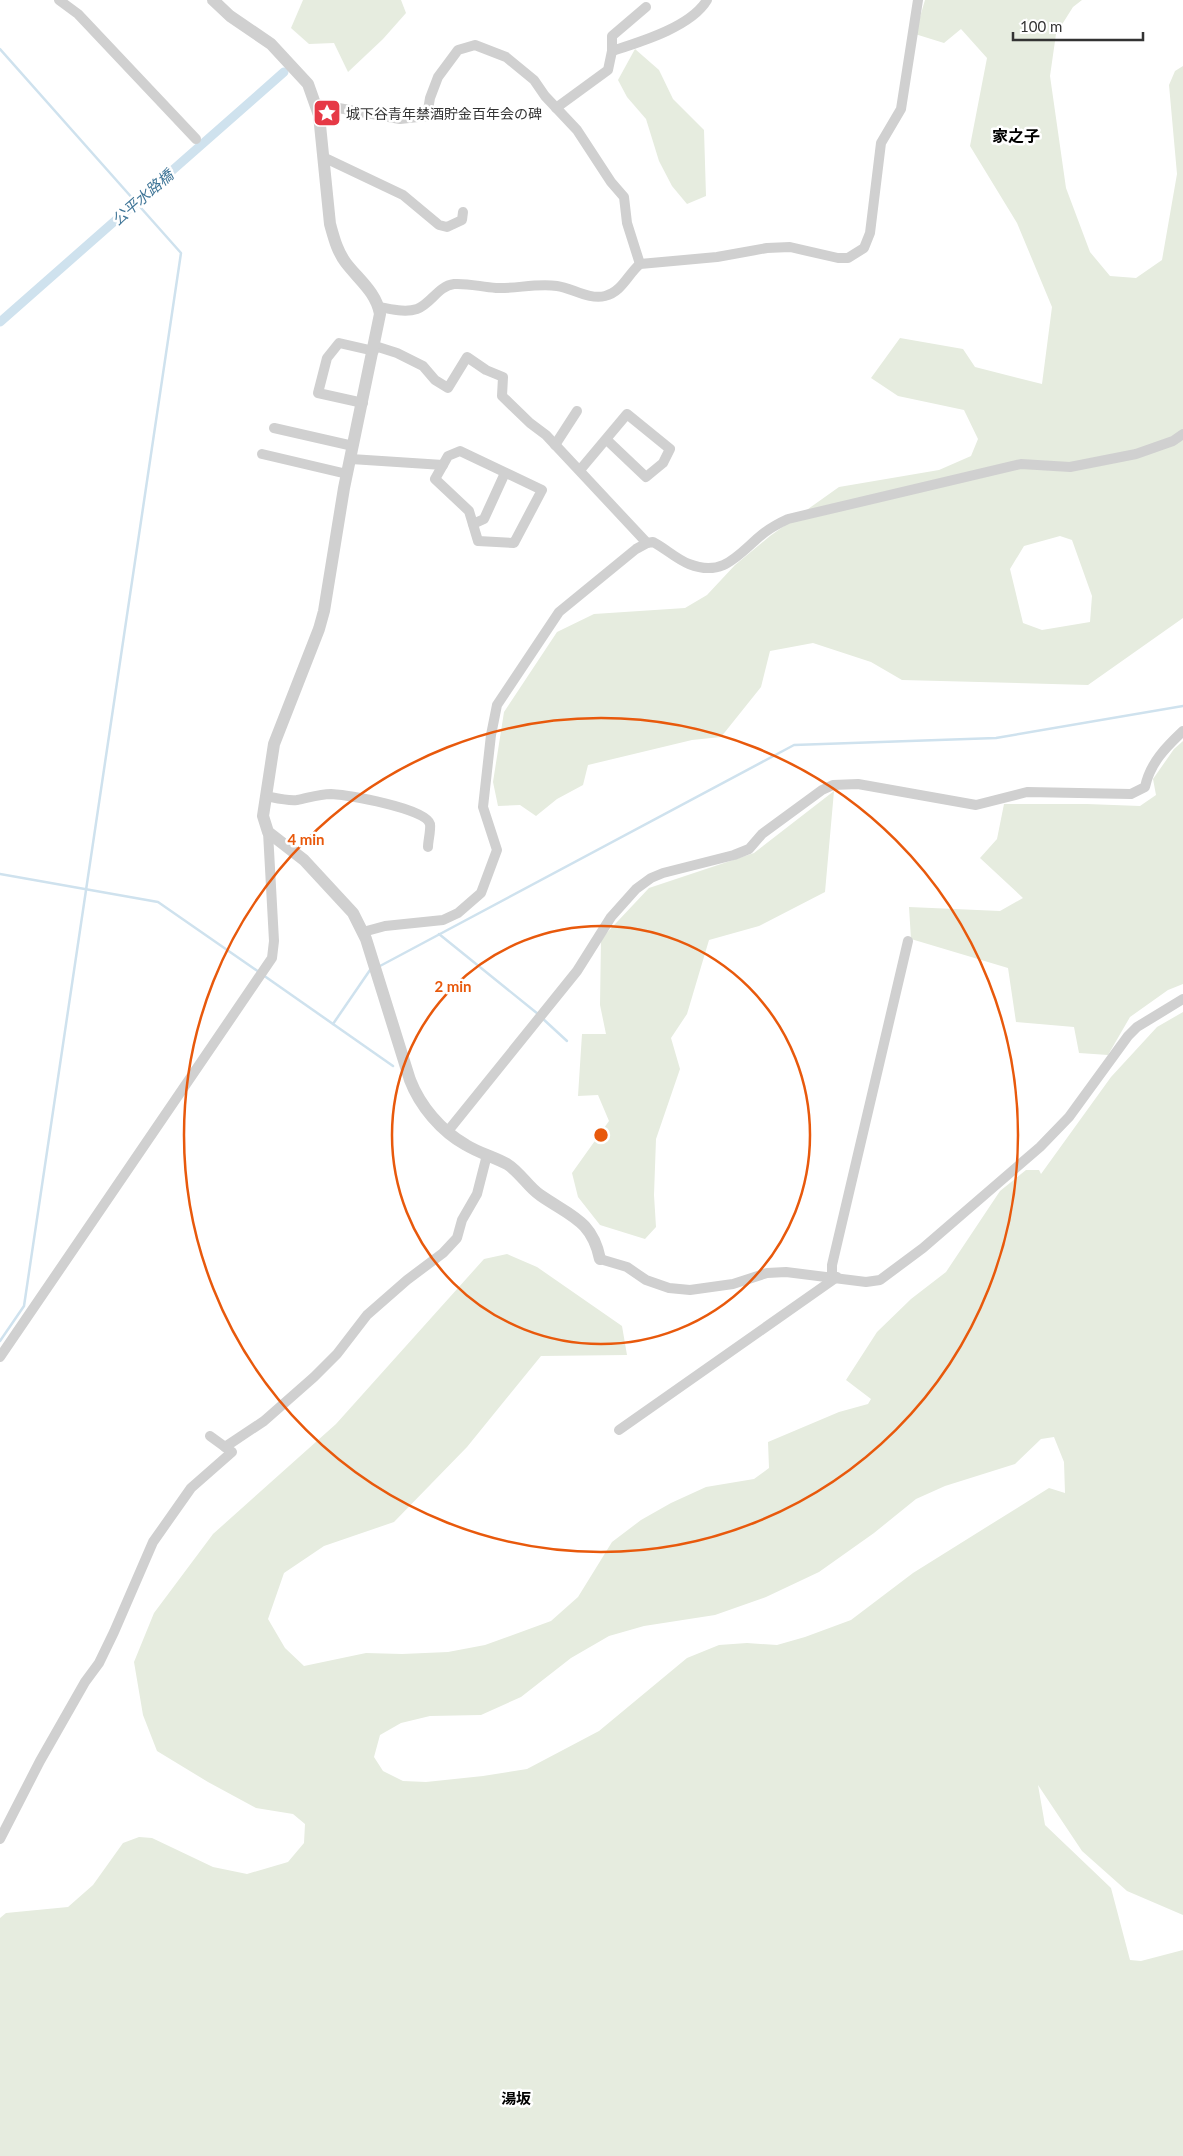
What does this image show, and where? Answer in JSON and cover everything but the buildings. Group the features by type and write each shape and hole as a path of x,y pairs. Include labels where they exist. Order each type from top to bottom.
{"street":[{"path":"59,0 78,14 196,139"},
{"path":"0,1357 272,958 274,940 268,832 263,816 274,744 324,611 347,474 380,324 379,307 374,295 346,263 334,241 330,224 319,115 308,84 271,44 230,16 213,0"},
{"path":"612,51 662,34 696,12 707,0"},
{"path":"379,307 407,311 417,309 442,289 452,284 495,288 548,285 570,288 592,296 604,296 618,290 640,264 716,257 767,248 790,247 838,258 848,258 864,248 870,233 881,143 901,109 918,0"},
{"path":"556,108 608,70 612,51 612,36 646,7"},
{"path":"316,104 400,119 427,116 430,98 438,76 458,50 475,45 506,57 534,80 544,96 584,138 611,182 624,197 627,223 640,264"},
{"path":"324,157 403,195 439,225 447,227 456,224 462,220 463,212"},
{"path":"363,403 318,393 327,358 339,343 397,353 423,366 435,380 448,388 467,358 486,370 503,377 502,396 555,444 646,543"},
{"path":"555,444 577,411"},
{"path":"580,470 606,439 627,414 670,449 662,463 646,477 606,439"},
{"path":"274,428 353,446"},
{"path":"363,932 385,926 444,920 458,914 480,893 498,850 483,807 491,735 497,705 559,612 636,548 653,542 688,564 706,569 720,567 732,562 760,536 788,519 1021,464 1070,467 1136,454 1173,441 1183,434"},
{"path":"460,451 505,472 542,490 514,543 478,541 469,511 435,479 448,456 460,451"},
{"path":"262,454 347,474"},
{"path":"350,459 443,465"},
{"path":"473,524 484,519 505,472"},
{"path":"448,1131 577,971 611,917 636,890 651,878 749,849 762,834 822,790 833,785 858,784 976,805 1027,792 1131,794 1145,787 1148,772 1152,766 1165,748 1183,731"},
{"path":"266,796 295,800 329,794 346,795 418,813 430,824 428,847"},
{"path":"268,832 304,860 354,913 363,932 416,1094 436,1121 464,1144 507,1164 538,1194 579,1221 590,1232 596,1242 600,1259 627,1267 646,1280 669,1288 690,1290 733,1284 767,1274 786,1272 873,1282 880,1280 903,1264 1040,1147 1069,1117 1128,1036 1137,1027 1183,999"},
{"path":"835,1277 832,1266 908,941"},
{"path":"224,1447 264,1421 314,1377 337,1354 367,1315 407,1280 443,1253 457,1238 462,1220 477,1194 487,1155"},
{"path":"619,1430 835,1277"},
{"path":"0,1839 40,1761 103,1655 153,1542 191,1488 232,1452 210,1436"}],"shaded area":[{"path":"303,0 401,0 406,13 383,39 348,72 334,43 309,44 291,28"},
{"path":"925,0 1082,0 1073,7 1056,34 1050,76 1066,188 1090,252 1110,276 1136,278 1162,260 1177,174 1169,85 1175,71 1183,66 1183,618 1088,685 902,680 871,662 813,643 770,651 761,687 721,737 692,740 588,765 583,785 557,799 536,816 520,805 498,806 493,782 504,712 557,632 594,614 685,608 707,595 735,565 770,536 839,487 939,470 971,456 978,439 964,410 898,396 871,378 900,338 963,349 975,367 1042,384 1052,307 1017,223 970,146 987,58 961,29 944,43 915,34","holes":["1060,536 1072,540 1092,596 1090,622 1042,630 1023,623 1010,569 1024,546"]},
{"path":"635,49 659,70 673,99 704,130 706,196 687,204 672,186 659,161 646,119 627,97 618,80"},
{"path":"1183,741 1183,984 1168,990 1130,1017 1108,1055 1079,1053 1074,1027 1016,1022 1008,968 911,939 909,907 1000,911 1023,898 980,858 997,839 1004,804 1140,806 1156,795 1153,779 1174,749"},
{"path":"834,791 825,892 759,926 709,940 687,1014 671,1038 680,1069 656,1139 654,1195 656,1227 645,1239 600,1225 578,1197 572,1173 609,1121 598,1095 578,1096 582,1034 606,1034 600,1005 601,939 649,888 754,853"},
{"path":"1183,1012 1183,1915 1127,1891 1082,1851 1038,1785 1045,1825 1111,1888 1130,1960 1141,1961 1183,1950 1183,2156 0,2156 0,1918 6,1913 68,1907 93,1885 123,1843 139,1837 152,1838 213,1867 247,1874 288,1862 304,1843 305,1824 293,1814 256,1808 157,1751 143,1715 134,1662 154,1613 213,1534 336,1424 484,1259 507,1254 537,1267 622,1326 627,1355 541,1356 467,1447 394,1522 324,1546 284,1573 268,1619 285,1648 304,1666 366,1653 448,1652 485,1645 551,1621 578,1597 612,1542 641,1520 671,1503 706,1487 754,1479 769,1468 768,1442 839,1412 868,1404 871,1399 846,1380 877,1332 911,1299 946,1272 1000,1191 1026,1170 1039,1170 1041,1174 1111,1077 1157,1027","holes":["1054,1437 1064,1462 1065,1493 1049,1488 913,1573 851,1620 777,1645 747,1643 719,1645 687,1658 599,1731 527,1769 426,1782 403,1781 383,1771 374,1757 380,1735 401,1723 430,1716 481,1715 521,1697 571,1658 609,1636 644,1626 715,1615 766,1597 819,1572 874,1533 916,1499 945,1486 1015,1464 1041,1439"]}],"waterway":[{"path":"0,49 181,253 24,1306 0,1341"},
{"name":"公平水路橋","path":"0,322 284,72"},
{"path":"380,966 794,745 996,738 1183,706"},
{"path":"0,874 158,902 259,972"},
{"path":"439,934 538,1014"},
{"path":"333,1024 370,970"},
{"path":"263,975 393,1066"},
{"path":"542,1018 567,1041"}],"place":[{"name":"城下谷青年禁酒貯金百年会の碑","path":"327,113"}],"district":[{"name":"家之子","path":"1016,135"},
{"name":"湯坂","path":"516,2098"}]}
